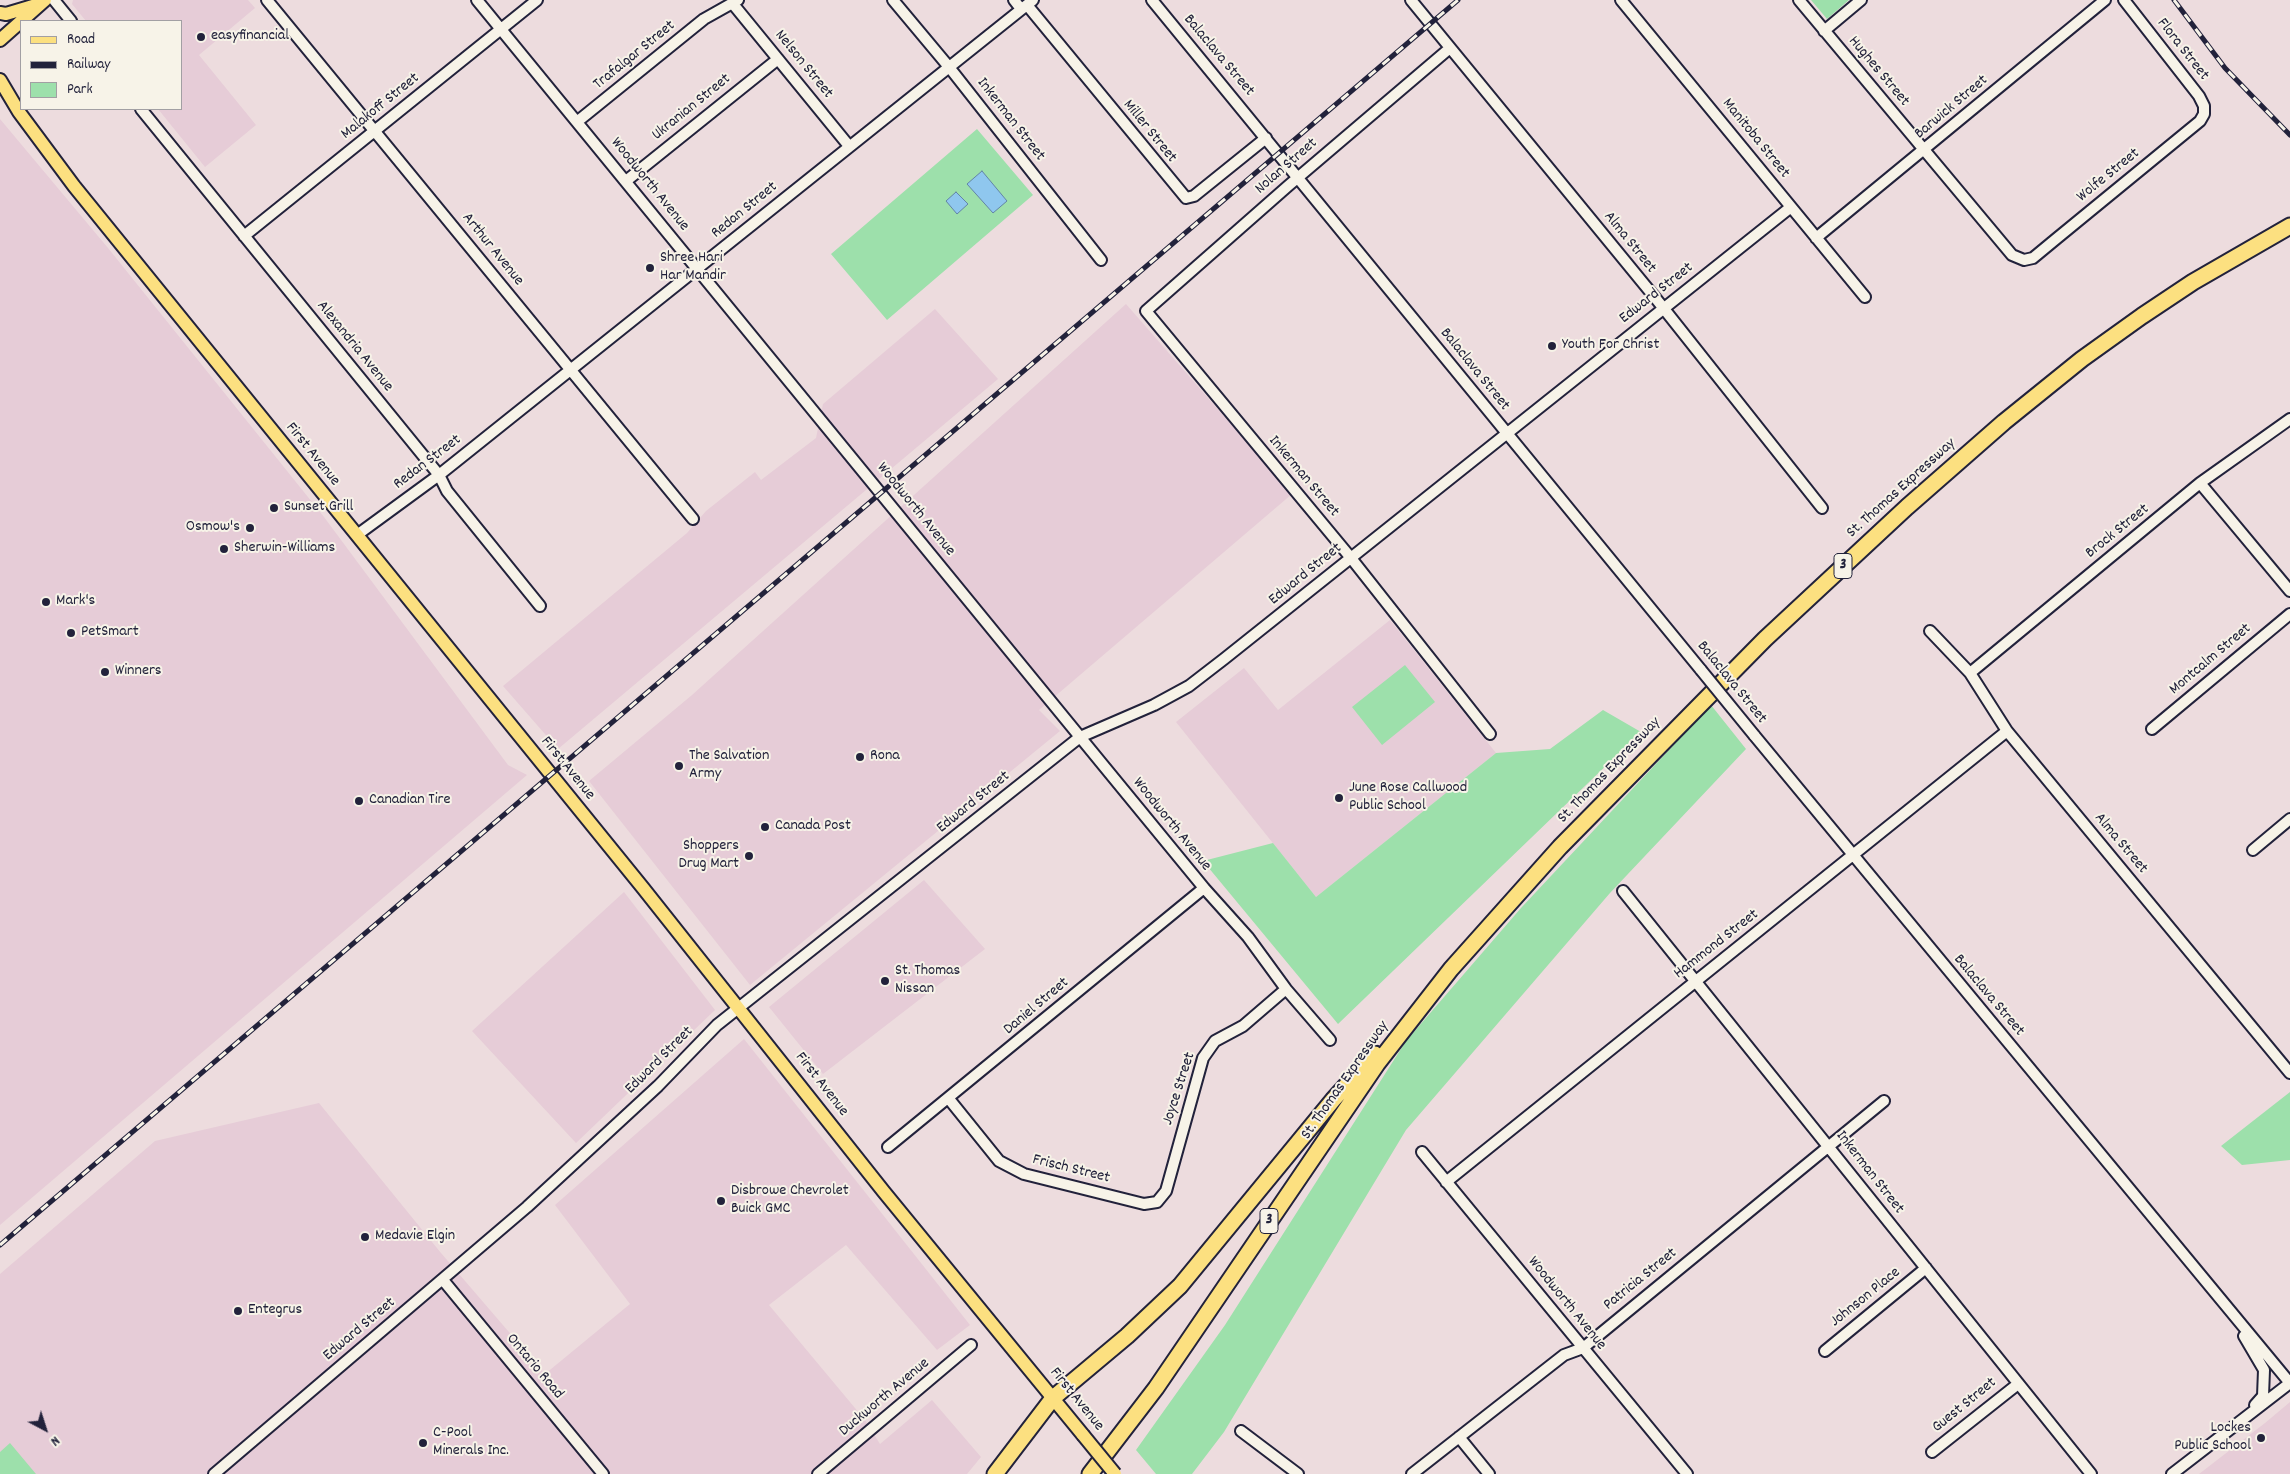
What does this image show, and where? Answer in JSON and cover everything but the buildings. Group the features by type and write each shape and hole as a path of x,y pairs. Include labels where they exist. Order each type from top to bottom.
{"highway":[{"name":"St. Thomas Expressway","path":"1090,1474 1167,1373 1377,1064 1451,970 1560,847 1651,753 1772,633 1915,500 2044,389 2112,337 2193,282 2290,226"},
{"path":"995,1474 1053,1398 1127,1336 1180,1286 1333,1100 1451,970"}],"main road":[{"path":"0,13 6,14 43,2"},
{"path":"23,20 43,2"},
{"path":"0,40 20,22"},
{"name":"First Avenue","path":"0,80 19,112 80,193 740,1009 884,1192 1116,1474"},
{"path":"0,100 19,112"}],"street":[{"path":"54,0 70,20"},
{"name":"Arthur Avenue","path":"268,0 693,519"},
{"name":"Woodworth Avenue","path":"477,0 1204,888 1248,937 1286,989 1330,1040"},
{"name":"Malakoff Street","path":"244,236 538,0"},
{"name":"Inkerman Street","path":"893,0 949,67 1101,260"},
{"path":"1014,0 1027,5"},
{"name":"Balaclava Street","path":"1152,0 1853,856 2290,1383"},
{"name":"Alma Street","path":"1411,0 1664,308 1822,508"},
{"name":"Manitoba Street","path":"1621,0 1865,297"},
{"name":"Hughes Street","path":"1799,0 2012,255"},
{"path":"1824,31 1861,0"},
{"name":"Barwick Street","path":"1816,238 2105,0"},
{"name":"Flora Street","path":"2124,0 2199,96"},
{"name":"Nelson Street","path":"736,2 778,58 849,146"},
{"name":"Trafalgar Street","path":"578,121 704,19 736,2"},
{"name":"Redan Street","path":"356,535 439,475 1027,5"},
{"name":"Miller Street","path":"1027,5 1186,198 1194,196 1266,138"},
{"name":"Nolan Street","path":"1146,311 1298,177 1450,48"},
{"name":"Ukranian Street","path":"626,181 778,58"},
{"name":"Wolfe Street","path":"2012,255 2024,260 2033,258 2200,121 2204,114 2199,96"},
{"name":"Alexandria Avenue","path":"143,110 439,475 447,491 540,606"},
{"name":"Edward Street","path":"214,1474 534,1201 658,1086 717,1025 740,1009 1080,737 1154,705 1189,686 1791,207"},
{"name":"Inkerman Street","path":"1146,311 1351,558 1490,734"},
{"name":"Brock Street","path":"1970,673 2200,484 2290,419"},
{"path":"2200,484 2290,591"},
{"name":"Montcalm Street","path":"2152,729 2290,614"},
{"name":"Alma Street","path":"1930,631 1970,673 2007,731 2290,1073"},
{"name":"Hammond Street","path":"1446,1182 2007,731"},
{"path":"2253,850 2290,819"},
{"name":"Daniel Street","path":"888,1147 949,1099 1204,888"},
{"name":"Inkerman Street","path":"1623,891 2091,1474"},
{"name":"Joyce Street","path":"1157,1202 1166,1191 1203,1058 1215,1040 1244,1026 1286,989"},
{"name":"Frisch Street","path":"949,1099 999,1160 1024,1174 1144,1204 1157,1202"},
{"name":"Patricia Street","path":"1412,1474 1564,1355 1583,1348 1884,1101"},
{"name":"Woodworth Avenue","path":"1422,1152 1687,1474"},
{"name":"Johnson Place","path":"1825,1351 1926,1268"},
{"name":"Ontario Road","path":"442,1280 603,1474"},
{"path":"2227,1307 2264,1370 2264,1396 2234,1426"},
{"name":"Duckworth Avenue","path":"818,1474 971,1345"},
{"path":"2172,1474 2290,1383"},
{"name":"Guest Street","path":"1932,1452 2018,1384"},
{"path":"1241,1431 1298,1474"},
{"path":"1459,1437 1489,1474"}],"shaded area":[{"path":"73,0 248,0 255,8 199,55 256,125 205,167 159,110 182,110 182,20 85,20 72,4"},
{"path":"0,119 108,248 324,517 508,765 527,775 0,1225"},
{"path":"1126,304 1292,494 1039,710 1060,731 750,985 589,781 692,695"},
{"path":"935,309 998,379 558,749 503,686 687,533 706,511 755,472 761,480 816,438 823,404"},
{"name":"June Rose Callwood Public School","path":"1390,620 1496,753 1316,897 1176,722 1244,668 1278,710"},
{"path":"924,880 985,949 823,1074 769,1007"},
{"path":"624,892 715,1010 576,1143 472,1031"},
{"path":"744,1039 970,1325 937,1350 846,1245 769,1305 865,1420 880,1444 932,1400 981,1457 967,1474 0,1474 0,1274 155,1141 319,1103 441,1253 545,1374 630,1304 555,1205"},
{"name":"Lockes Public School","path":"2290,1402 2290,1474 2199,1474 2265,1423"}],"green space":[{"path":"1811,0 1849,0 1827,19"},
{"path":"977,129 1033,195 887,320 831,254"},
{"path":"1405,665 1435,702 1382,745 1352,707"},
{"path":"1711,705 1746,749 1610,893 1406,1130 1224,1432 1192,1474 1156,1474 1136,1450 1225,1325 1406,1041 1521,908"},
{"path":"1603,710 1641,732 1338,1024 1203,861 1273,843 1316,897 1496,753 1550,749"},
{"path":"2290,1092 2290,1160 2242,1165 2221,1146"},
{"path":"10,1443 36,1474 0,1474 0,1452"}],"water":[{"path":"982,171 1007,201 993,213 967,184"},
{"path":"956,192 968,204 957,214 946,201"}],"railway":[{"path":"0,1245 1458,0"},
{"path":"2174,0 2225,68 2290,135"}],"place":[{"name":"easyfinancial","path":"201,37"},
{"name":"Shree Hari Har Mandir","path":"650,268"},
{"name":"Youth For Christ","path":"1552,346"},
{"name":"Sunset Grill","path":"274,508"},
{"name":"Osmow's","path":"250,528"},
{"name":"Sherwin-Williams","path":"224,549"},
{"name":"Mark's","path":"46,602"},
{"name":"PetSmart","path":"71,633"},
{"name":"Winners","path":"105,672"},
{"name":"Rona","path":"860,757"},
{"name":"The Salvation Army","path":"679,766"},
{"name":"June Rose Callwood Public School","path":"1339,798"},
{"name":"Canadian Tire","path":"359,801"},
{"name":"Canada Post","path":"765,827"},
{"name":"Shoppers Drug Mart","path":"749,856"},
{"name":"St. Thomas Nissan","path":"885,981"},
{"name":"Disbrowe Chevrolet Buick GMC","path":"721,1201"},
{"name":"Medavie Elgin","path":"365,1237"},
{"name":"Entegrus","path":"238,1311"},
{"name":"Lockes Public School","path":"2261,1438"},
{"name":"C-Pool Minerals Inc.","path":"423,1443"}]}
